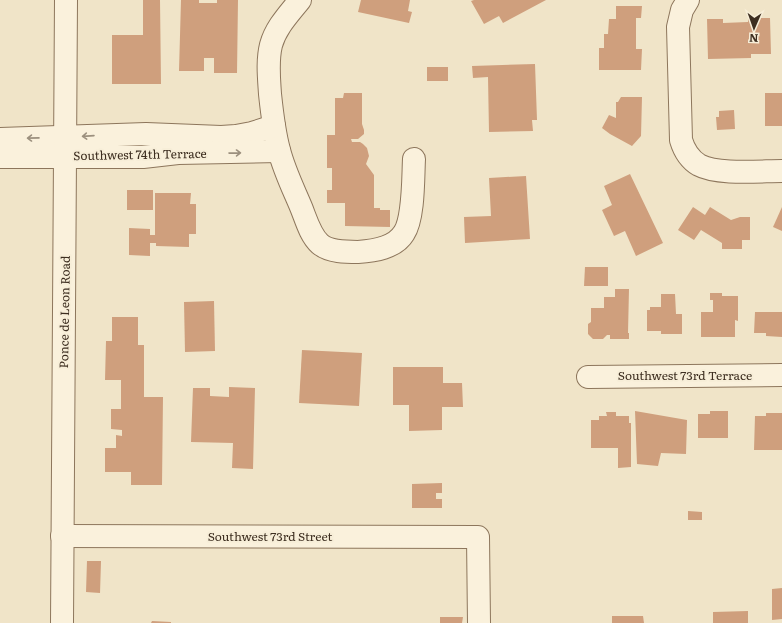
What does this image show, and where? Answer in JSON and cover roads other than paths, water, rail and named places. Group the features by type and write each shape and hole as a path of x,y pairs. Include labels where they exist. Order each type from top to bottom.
{"street":[{"name":"Ponce de Leon Road","path":"62,623 66,0"},
{"path":"300,0 280,25 271,47 268,71 274,126 279,151 309,227 318,243 334,250 365,251 388,246 397,241 404,233 411,211 414,159"},
{"path":"688,0 682,10 678,27 681,140 687,154 699,165 718,170 782,171"},
{"name":"Southwest 74th Terrace","path":"0,157 66,147 121,135 159,145 178,153 274,126"},
{"path":"121,135 122,157"},
{"name":"Southwest 74th Terrace","path":"0,139 66,147 122,157 159,145"},
{"name":"Southwest 74th Terrace","path":"209,145 279,151"},
{"name":"Southwest 73rd Terrace","path":"588,377 782,375"},
{"name":"Southwest 73rd Street","path":"62,536 478,537 479,623"}]}
